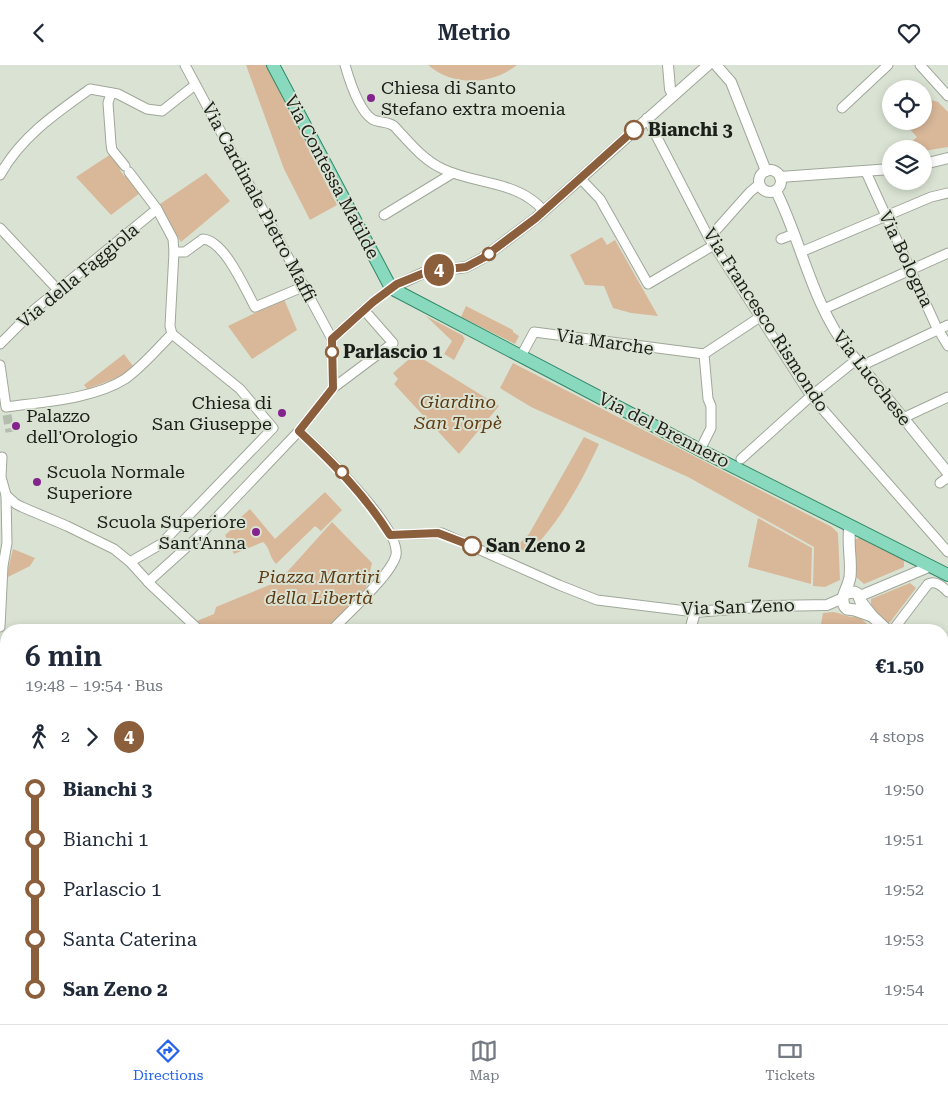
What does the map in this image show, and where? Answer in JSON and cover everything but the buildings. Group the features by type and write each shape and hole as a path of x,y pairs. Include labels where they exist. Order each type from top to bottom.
{"main road":[{"name":"Via Contessa Matilde","path":"273,65 391,288"},
{"name":"Via del Brennero","path":"391,288 700,450 941,570"},
{"path":"850,526 850,576 843,605 856,604 880,624"},
{"path":"844,595 854,591 856,604"}],"street":[{"name":"Via Cardinale Pietro Maffi","path":"185,65 332,339"},
{"path":"344,65 363,108 370,117 373,120 392,124 430,162 453,173 515,189 531,199 544,211"},
{"path":"668,65 672,95"},
{"path":"333,388 332,339 364,310 391,288 423,273 455,269 470,265 483,258 544,211 672,95 708,65"},
{"path":"716,65 731,83 766,171"},
{"path":"842,107 888,65"},
{"path":"920,65 948,96"},
{"path":"0,175 33,132 47,119 90,89 118,94 138,105 158,112 162,111 195,85"},
{"path":"111,93 108,107 112,150 157,209 173,239 170,325 172,334 240,389 273,429 160,544 127,560"},
{"name":"Via Francesco Rismondo","path":"647,118 712,241 811,396 948,552"},
{"path":"932,162 948,158"},
{"path":"780,177 882,170"},
{"path":"766,171 775,171 780,177 781,183 776,191 766,191 760,186 761,176 766,171"},
{"name":"Via Bologna","path":"866,172 938,330 948,346"},
{"path":"384,215 453,173"},
{"path":"580,178 600,199 648,284 712,241 750,192 760,186"},
{"name":"Via Lucchese","path":"776,191 834,331 948,475"},
{"path":"801,252 932,197 948,193"},
{"name":"Via della Faggiola","path":"0,344 34,309 157,209"},
{"path":"0,228 58,290"},
{"path":"782,239 794,234"},
{"path":"174,252 185,252 203,239 214,243 233,268 255,307 305,286"},
{"path":"824,309 948,253"},
{"path":"148,582 198,537 299,431 333,388 393,343 364,310"},
{"path":"700,450 711,428 704,354 760,317"},
{"path":"742,459 811,396 858,363 948,325"},
{"name":"Via Marche","path":"521,356 534,332 704,354"},
{"path":"0,365 6,407 91,394 125,379 172,334"},
{"path":"903,418 948,397"},
{"path":"299,431 351,482 372,508 395,544 396,556 384,576 338,624"},
{"path":"0,624 3,567 7,543 6,495 1,477 2,457"},
{"path":"940,483 948,475"},
{"path":"6,495 22,507 90,536 114,549 193,624"},
{"name":"Via San Zeno","path":"390,535 442,533 559,585 597,600 615,604 695,612 856,604"},
{"path":"856,604 941,570"},
{"path":"897,624 926,585 931,582 938,584 948,592"},
{"name":"Via San Zeno","path":"830,604 844,595"},
{"path":"692,624 695,612"}],"green space":[{"path":"246,65 266,65 337,205 310,220 284,169"},
{"path":"428,65 517,65 496,77 472,81 449,77"},
{"path":"932,100 938,102 948,112 948,147 932,150 932,140 914,140 917,137 910,130 932,130"},
{"path":"111,154 122,168 120,170 124,176 126,174 140,193 111,215 76,177"},
{"path":"206,173 230,201 181,242 157,206"},
{"path":"602,237 607,245 615,240 658,316 631,313 613,308 604,286 585,285 570,255"},
{"path":"284,299 297,330 252,359 228,326"},
{"path":"466,306 513,330 519,336 515,344 461,317"},
{"path":"426,316 462,335 465,339 454,360 444,354 452,341"},
{"path":"124,354 133,366 122,376 87,389 84,385"},
{"name":"Giardino San Torpè","path":"415,354 499,406 459,454 394,384 398,379 393,373"},
{"path":"513,363 832,527 838,533 840,580 825,587 813,586 814,547 688,477 531,407 500,388"},
{"path":"584,437 599,444 577,488 559,517 527,554 517,546 529,534"},
{"path":"325,492 342,510 321,531 315,526 276,564 263,542 234,554 225,535 232,529 231,526 250,509 275,539"},
{"path":"758,518 812,548 811,584 748,567"},
{"name":"Piazza Martiri della Libertà","path":"332,522 372,563 366,588 332,624 200,624 197,621 214,614 216,607 279,581"},
{"path":"861,537 904,560 904,567 864,584 854,575 854,540"},
{"path":"13,549 35,558 30,566 6,578"},
{"path":"910,583 916,588 887,624 871,608 871,599"},
{"path":"833,612 858,616 867,624 821,624 823,613"}],"tunnel":[{"path":"7,415 10,432"}],"bus line":[{"name":"4","path":"472,546 442,533 390,535 372,508 351,482 299,431 333,388 332,339 373,302 397,284 429,271 466,267 483,258 536,218 634,130"}],"place":[{"name":"Chiesa di Santo Stefano extra moenia","path":"371,98"},
{"name":"Bianchi 3","path":"634,130"},
{"name":"Parlascio 1","path":"332,352"},
{"name":"Chiesa di San Giuseppe","path":"282,413"},
{"name":"Palazzo dell'Orologio","path":"16,426"},
{"name":"Scuola Normale Superiore","path":"37,482"},
{"name":"Scuola Superiore Sant'Anna","path":"256,532"},
{"name":"San Zeno 2","path":"472,546"}]}
